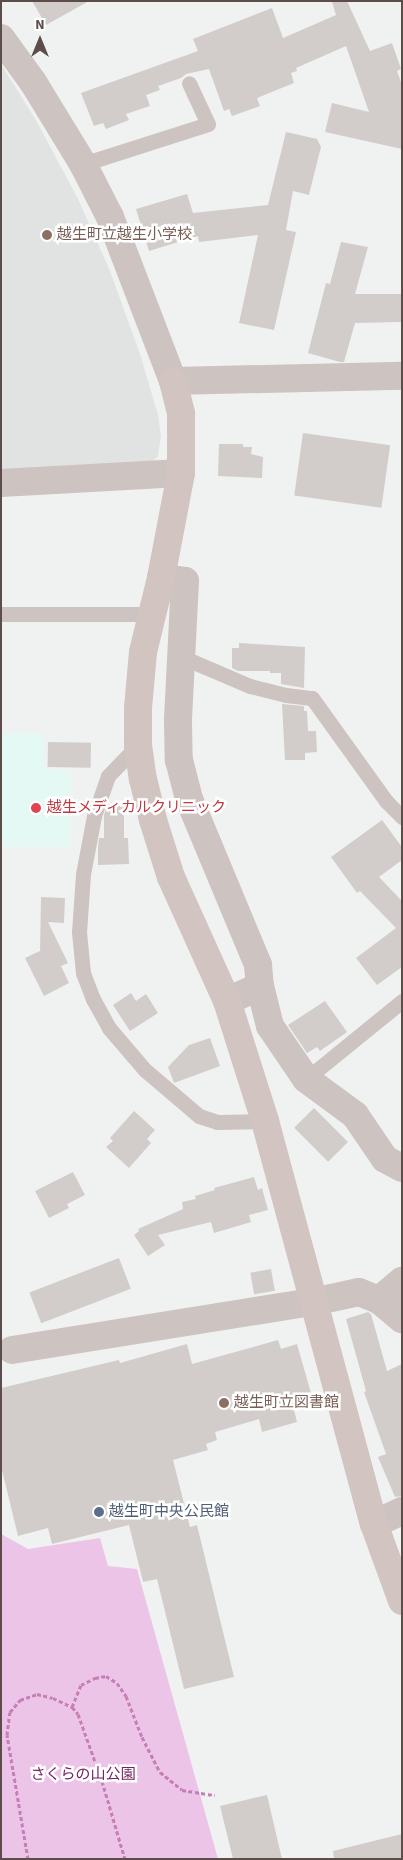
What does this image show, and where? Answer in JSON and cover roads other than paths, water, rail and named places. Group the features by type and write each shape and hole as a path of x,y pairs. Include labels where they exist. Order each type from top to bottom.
{"street":[{"path":"1,38 33,82 83,164 110,217 173,381 181,414 181,474 161,578 150,614 143,652 138,708 138,744 143,780 152,820 171,877 227,1001 265,1121 374,1524 402,1601"},
{"path":"173,381 402,376"},
{"path":"1,484 181,474"},
{"path":"161,578 185,581 178,721 179,760 189,799 258,965 260,986 270,1026 306,1078 355,1115 386,1159 402,1168"},
{"path":"227,1001 260,986"},
{"path":"379,1300 402,1281"},
{"path":"12,1350 313,1302 358,1292 379,1300 402,1319"},
{"path":"374,1524 402,1511"}],"lane":[{"path":"83,164 208,124 189,83"},
{"path":"1,614 150,614"},
{"path":"182,658 250,686 286,695 312,698 386,801 402,816"},
{"path":"138,744 108,776 94,816 83,874 79,932 83,973 93,999 109,1028 145,1070 199,1116 217,1122 265,1121"},
{"path":"306,1078 402,1001"}],"place":[{"name":"越生町立越生小学校","path":"47,235"},
{"name":"越生メディカルクリニック","path":"36,808"},
{"name":"越生町立図書館","path":"224,1403"},
{"name":"越生町中央公民館","path":"99,1512"}],"park label":[{"name":"さくらの山公園","path":"83,1775"}]}
